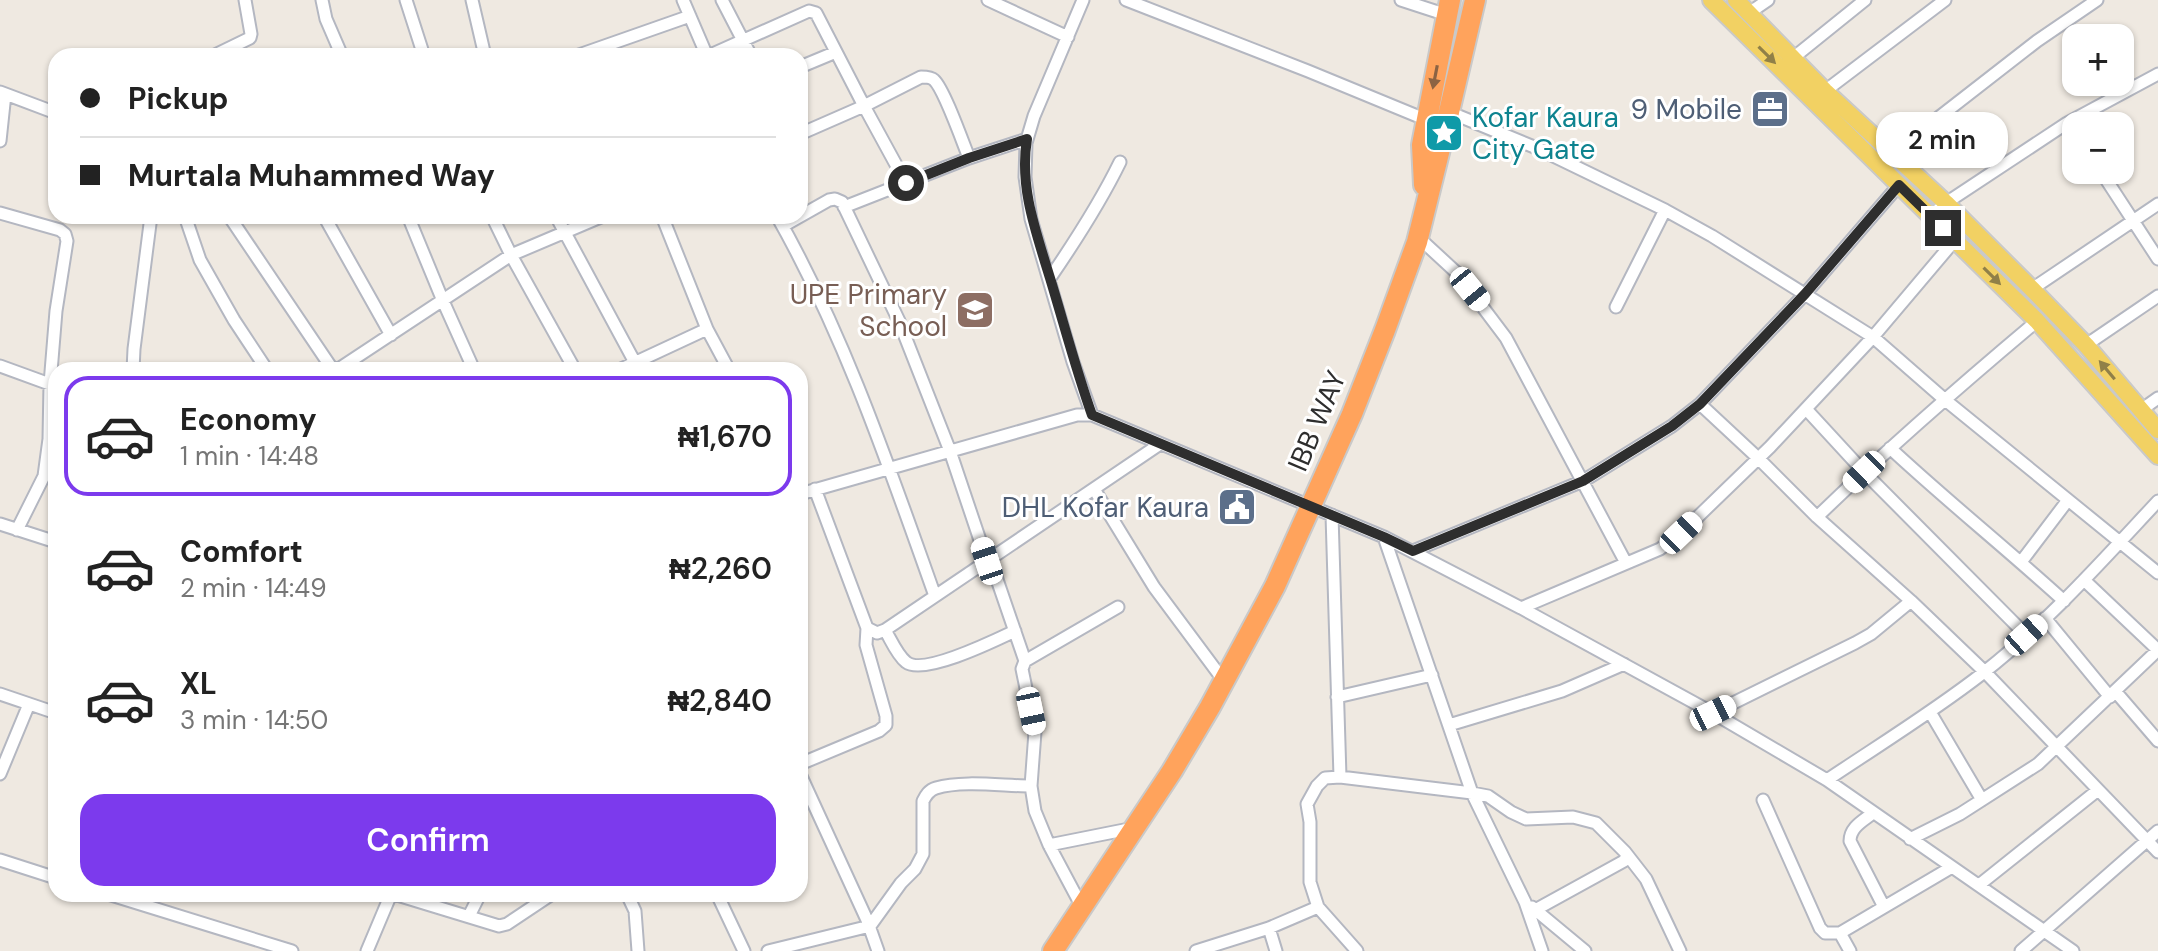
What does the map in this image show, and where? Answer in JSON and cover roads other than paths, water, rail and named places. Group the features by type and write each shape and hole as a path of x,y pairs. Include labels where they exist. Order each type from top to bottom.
{"highway":[{"name":"IBB WAY","path":"1053,951 1172,771 1275,586 1369,372 1418,237 1475,0"},
{"path":"1425,208 1422,145 1448,8"}],"main road":[{"path":"1711,0 2037,321 2158,456"},
{"path":"1736,0 1825,91 1946,203 2032,289 2086,345 2158,430"}],"street":[{"path":"237,48 250,38 245,0"},
{"path":"472,0 483,48"},
{"path":"683,0 704,48"},
{"path":"722,0 746,48"},
{"path":"988,0 1068,37"},
{"path":"1083,0 1036,110 1027,139 1025,177 1031,219 1092,415"},
{"path":"1126,0 1427,120"},
{"path":"1401,0 1448,8"},
{"path":"1749,13 1768,0"},
{"path":"1793,58 1865,0"},
{"path":"1825,91 1945,0"},
{"path":"1893,153 2037,41 2097,0"},
{"path":"406,1 421,48"},
{"path":"322,2 339,48"},
{"path":"725,48 809,11 816,13 906,183"},
{"path":"599,48 690,16"},
{"path":"808,64 836,52"},
{"path":"2087,112 2158,74"},
{"path":"808,130 921,77 934,80 969,158"},
{"path":"0,141 3,93 48,110"},
{"path":"1449,112 1539,149 1665,210 1873,337 1944,399 2158,573"},
{"path":"1931,216 2062,126"},
{"path":"844,207 1027,139"},
{"path":"1050,278 1087,224 1120,162"},
{"path":"2110,184 2158,259"},
{"path":"1413,551 1583,481 1672,426 1700,404 1805,294 1899,185"},
{"path":"808,209 829,200 842,202 899,321 950,451 1025,661 1022,669 1035,732 1031,786 1035,811 1082,907"},
{"path":"2032,289 2158,204"},
{"path":"1616,307 1665,210"},
{"path":"0,213 65,234 67,241 56,311 54,362"},
{"path":"133,362 150,224"},
{"path":"188,224 200,260 262,362"},
{"path":"235,224 329,362"},
{"path":"329,224 391,335"},
{"path":"411,224 470,362"},
{"path":"496,224 571,362"},
{"path":"560,224 635,362"},
{"path":"348,362 511,255 583,224"},
{"path":"665,224 707,329 725,362"},
{"path":"781,224 842,348 890,468 935,596"},
{"path":"1418,237 1457,273 1506,338 1626,563"},
{"path":"1521,608 1660,549 1681,533 1806,409 1873,337 1955,240"},
{"path":"2086,345 2158,296"},
{"path":"1817,517 1944,399 2037,321"},
{"path":"645,362 707,329"},
{"path":"0,366 48,384"},
{"path":"2141,410 2158,398"},
{"path":"1700,404 1985,672 2158,852"},
{"path":"1806,409 2026,635"},
{"path":"808,491 1077,415 1092,415 1384,537 1624,664 1827,780 2073,951"},
{"path":"867,628 877,633 885,630 1160,444"},
{"path":"17,530 44,476 48,446"},
{"path":"1890,448 2064,601"},
{"path":"808,761 879,731 886,725 866,645 867,628 815,489"},
{"path":"1094,489 1154,587 1224,681"},
{"path":"2021,562 2068,500"},
{"path":"1827,780 1985,672 2064,601 2158,501"},
{"path":"1332,515 1340,777"},
{"path":"0,524 48,540"},
{"path":"1384,537 1472,793 1525,902 1542,951"},
{"path":"1910,839 1960,814 2038,764 2158,650 2084,580"},
{"path":"1713,713 1871,634 1911,601"},
{"path":"1025,661 1118,607"},
{"path":"2045,618 2158,741"},
{"path":"885,630 900,655 912,665 964,654 1015,631"},
{"path":"1449,725 1562,691 1624,664"},
{"path":"1337,697 1432,675"},
{"path":"0,694 48,710"},
{"path":"0,774 29,704"},
{"path":"1930,712 1982,800"},
{"path":"1357,951 1318,907 1310,882 1307,804 1325,778 1340,777 1472,793 1488,796 1526,819 1573,817 1596,823 1646,879 1680,951"},
{"path":"768,951 870,926 915,869 923,854 923,801 934,788 972,784 1031,786"},
{"path":"1979,885 2098,790"},
{"path":"808,791 870,926 878,951"},
{"path":"1763,800 1820,928 1825,933 1840,933 1952,867"},
{"path":"1873,813 1855,827 1850,841 1884,907"},
{"path":"1049,845 1134,828"},
{"path":"2021,951 2158,831"},
{"path":"1535,910 1624,861 1627,856"},
{"path":"0,860 48,875"},
{"path":"134,902 292,951"},
{"path":"367,951 388,902"},
{"path":"420,902 499,926 540,902"},
{"path":"469,916 476,902"},
{"path":"631,902 635,911 638,951"},
{"path":"721,902 744,951"},
{"path":"1525,902 1585,951"},
{"path":"1196,951 1269,928 1318,907"},
{"path":"1269,928 1276,951"},
{"path":"1840,933 1850,951"}],"place":[{"name":"9 Mobile","path":"1770,109"},
{"name":"Kofar Kaura City Gate","path":"1444,133"},
{"name":"UPE Primary School","path":"975,310"},
{"name":"DHL Kofar Kaura","path":"1237,507"}]}
